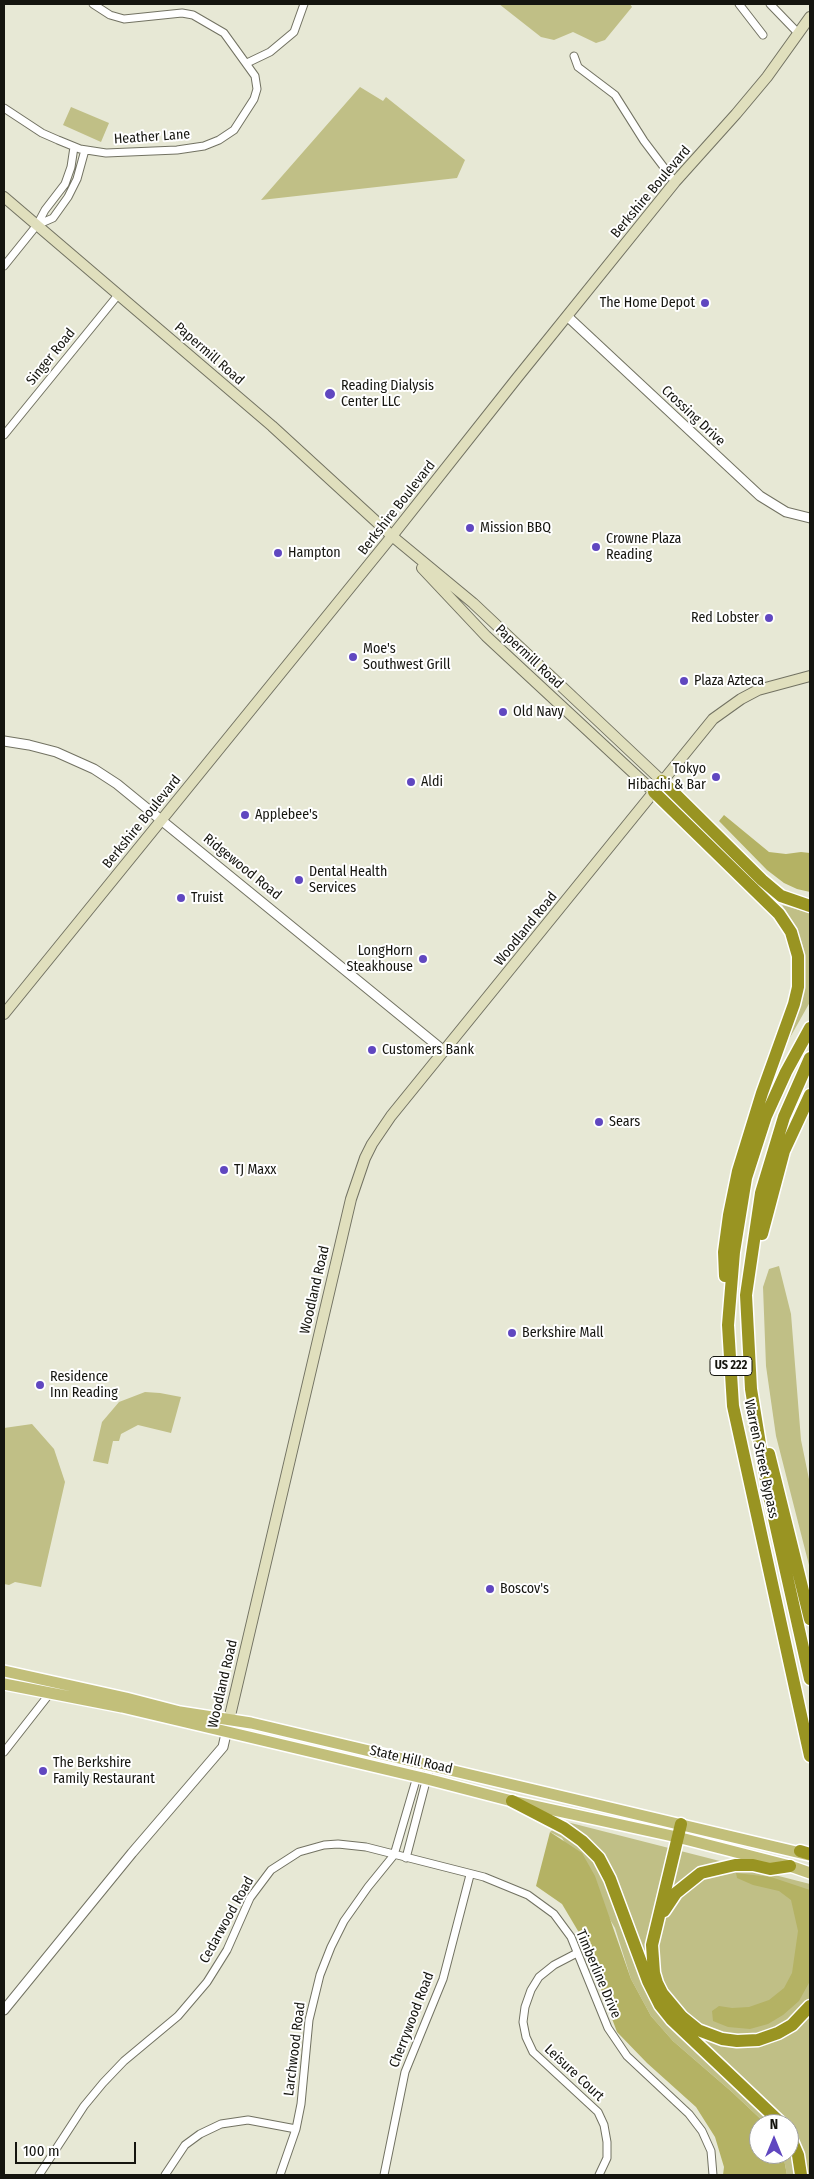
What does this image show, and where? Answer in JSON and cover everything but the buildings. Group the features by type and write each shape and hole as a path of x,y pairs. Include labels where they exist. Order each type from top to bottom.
{"highway":[{"path":"662,781 762,880 781,896 810,906"},
{"path":"654,792 779,914 791,932 798,956 798,987 794,1004 762,1093 738,1171 729,1215 724,1252 728,1325"},
{"name":"Warren Street Bypass","path":"810,1028 786,1072 766,1116 746,1178 734,1252 728,1325 734,1406 810,1756"},
{"name":"Warren Street Bypass","path":"810,1058 784,1116 760,1193 746,1295 750,1390 767,1487 810,1679"},
{"path":"746,1295 784,1151 810,1095"},
{"path":"750,1390 765,1438 810,1619"},
{"path":"512,1801 564,1828 582,1841 599,1858 610,1879 660,2005 672,2020 771,2114"},
{"path":"677,1823 656,1924 652,1954 657,1984 682,2017 698,2030 722,2039 737,2041 758,2040 778,2033 792,2025 810,2006"},
{"path":"646,1973 647,1931 674,1837"},
{"path":"656,1924 676,1893 701,1873 735,1865 753,1865 770,1869 790,1866"},
{"path":"799,2161 801,2175"}],"main road":[{"name":"Berkshire Boulevard","path":"4,1014 392,536 675,182 742,108 810,18"},
{"name":"Papermill Road","path":"4,197 272,426 392,536 473,603 662,781"},
{"name":"Papermill Road","path":"392,536 486,636 654,792"},
{"name":"Woodland Road","path":"229,1720 355,1182 364,1158 378,1134 444,1051 713,720 741,699 766,687 810,676"},
{"name":"State Hill Road","path":"4,1671 180,1712 251,1723 807,1854"},
{"name":"State Hill Road","path":"4,1684 122,1707 512,1801 674,1837 790,1866 810,1873"}],"street":[{"name":"Heather Lane","path":"4,108 42,133 74,147 106,153 177,150 204,146 219,140 234,130 254,99 257,89 255,76 224,33 192,15 182,13 124,19 110,15 93,4"},
{"path":"247,63 270,52 294,32 304,4"},
{"path":"739,4 763,35"},
{"path":"770,4 798,33"},
{"path":"574,56 578,67 615,95 644,142 675,182"},
{"path":"4,266 37,225 45,210 65,184 71,167 74,147"},
{"path":"37,225 53,218 68,196 77,178 85,150"},
{"name":"Singer Road","path":"4,436 118,295"},
{"name":"Crossing Drive","path":"567,316 760,496 786,512 810,518"},
{"name":"Ridgewood Road","path":"4,741 47,749 76,759 117,784 444,1051"},
{"path":"4,1752 51,1694 55,1682"},
{"name":"Woodland Road","path":"4,2010 132,1853 223,1747 229,1720"},
{"path":"400,1857 425,1764"},
{"path":"400,1857 422,1778"},
{"name":"Cedarwood Road","path":"39,2175 84,2106 103,2083 124,2061 178,2016 207,1982 227,1950 250,1898 271,1870 300,1852 324,1845 357,1845 400,1857"},
{"name":"Timberline Drive","path":"400,1857 504,1884 542,1904 564,1926 571,1937 608,2028 616,2042 639,2070 689,2114 702,2131 711,2152 713,2175"},
{"name":"Larchwood Road","path":"280,2175 296,2129 304,2087 309,2020 322,1968 344,1921 368,1887 400,1857"},
{"name":"Cherrywood Road","path":"384,2175 404,2072 442,1979 470,1875"},
{"name":"Leisure Court","path":"577,1953 554,1965 539,1977 531,1990 523,2022 526,2037 533,2052 598,2112 604,2125 607,2142 607,2158 599,2175"},
{"path":"165,2175 185,2145 200,2134 221,2124 248,2120 296,2129"}],"shaded area":[{"path":"499,4 630,4 632,7 605,40 596,43 573,32 554,40 541,37"},
{"path":"360,87 383,101 386,97 465,160 457,178 261,200"},
{"path":"71,107 109,123 101,142 63,125"},
{"path":"724,815 769,852 786,854 810,853 810,892 784,883 767,870 719,821"},
{"path":"782,905 810,913 810,1002 779,1057 802,997 805,963 803,947 797,929"},
{"path":"779,1266 791,1314 801,1440 810,1484 810,1569 776,1436 766,1366 763,1287 769,1269"},
{"path":"145,1392 181,1397 171,1433 138,1425 121,1434 119,1441 113,1441 108,1464 93,1461 102,1422 119,1402"},
{"path":"32,1424 54,1449 65,1482 41,1587 15,1582 9,1585 4,1584 4,1428"},
{"path":"563,1821 810,1884 810,2175 787,2175 785,2164 799,2164 799,2114 755,2114 673,2041 651,2016 631,1979 615,1928 562,1838 550,1832"},
{"path":"550,1832 582,1853 595,1876 631,1979 651,2016 673,2041 755,2114 749,2114 749,2164 785,2164 787,2175 723,2175 724,2167 715,2137 696,2107 647,2063 617,2032 581,1936 562,1904 536,1886"},
{"path":"736,1873 771,1877 810,1890 810,1981 799,2001 783,2015 768,2024 750,2029 728,2027 713,2021 712,2011 719,2006 732,2008 749,2007 769,2000 784,1988 792,1973 798,1931 791,1900 779,1891 753,1885 737,1878"}],"place":[{"name":"The Home Depot","path":"705,303"},
{"name":"Reading Dialysis Center LLC","path":"330,394"},
{"name":"Mission BBQ","path":"470,528"},
{"name":"Crowne Plaza Reading","path":"596,547"},
{"name":"Hampton","path":"278,553"},
{"name":"Red Lobster","path":"769,618"},
{"name":"Moe's Southwest Grill","path":"353,657"},
{"name":"Plaza Azteca","path":"684,681"},
{"name":"Old Navy","path":"503,712"},
{"name":"Tokyo Hibachi & Bar","path":"716,777"},
{"name":"Aldi","path":"411,782"},
{"name":"Applebee's","path":"245,815"},
{"name":"Dental Health Services","path":"299,880"},
{"name":"Truist","path":"181,898"},
{"name":"LongHorn Steakhouse","path":"423,959"},
{"name":"Customers Bank","path":"372,1050"},
{"name":"Sears","path":"599,1122"},
{"name":"TJ Maxx","path":"224,1170"},
{"name":"Berkshire Mall","path":"512,1333"},
{"name":"Residence Inn Reading","path":"40,1385"},
{"name":"Boscov's","path":"490,1589"},
{"name":"The Berkshire Family Restaurant","path":"43,1771"}]}
